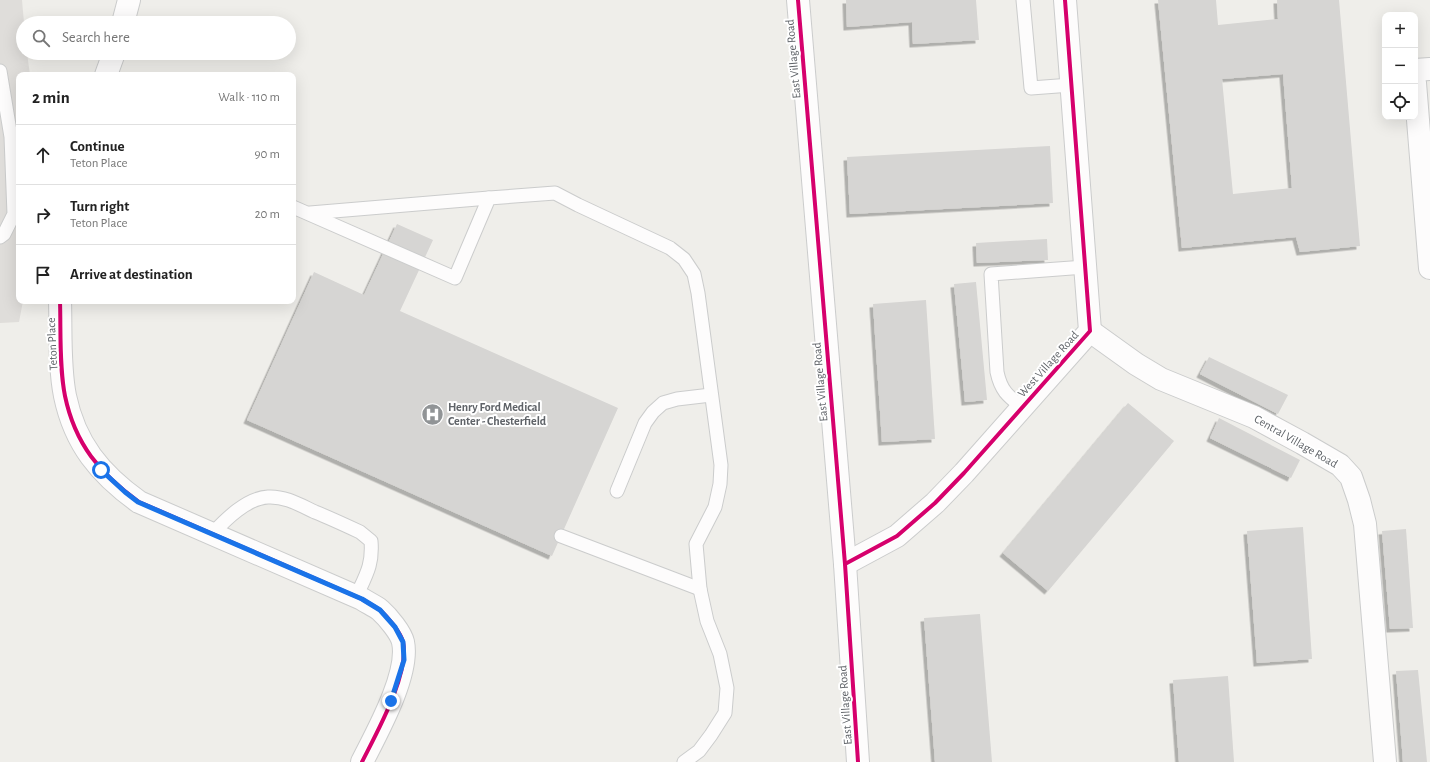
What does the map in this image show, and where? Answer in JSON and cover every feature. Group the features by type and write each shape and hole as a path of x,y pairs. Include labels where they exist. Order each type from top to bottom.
{"street":[{"path":"125,16 129,0"},
{"name":"East Village Road","path":"798,0 845,564 858,762"},
{"name":"West Village Road","path":"845,564 897,536 935,503 1090,331 1065,0"},
{"path":"107,72 111,60"},
{"path":"1418,70 1430,69"},
{"path":"1415,84 1430,268"},
{"name":"Teton Place","path":"60,304 62,365 65,396 77,432 88,452 101,470 138,502 356,597 380,610 395,627 403,642 404,660 391,701 362,762"},
{"name":"Central Village Road","path":"1090,331 1161,380 1254,417 1340,465 1351,477 1365,524 1385,762"}],"lane":[{"path":"1023,0 1031,88 1071,85"},
{"path":"0,71 11,137 14,206 14,214 4,234 0,237"},
{"path":"306,213 555,193 578,206 670,248 684,259 694,274 698,293 721,465 720,484 715,507 696,544 700,589 707,621 720,654 727,688 725,713 699,751 684,762"},
{"path":"296,208 455,278 489,198"},
{"path":"1022,407 1004,392 999,382 990,274 1085,267"},
{"path":"617,491 645,422 653,412 663,404 670,401 712,395"},
{"path":"212,534 236,511 252,502 267,497 285,498 292,501 360,532 370,541 372,554 370,565 356,597"},
{"path":"561,536 700,589"}],"shaded area":[{"path":"0,0 22,0 23,16 16,16 16,60 28,60 30,72 16,72 16,304 22,304 19,322 0,323"}],"building":[{"path":"846,0 976,0 979,40 913,44 912,22 847,27"},
{"path":"1158,0 1216,0 1218,25 1278,19 1277,0 1339,0 1360,246 1300,252 1296,237 1182,248","holes":["1283,74 1292,188 1233,194 1222,79"]},
{"path":"1050,146 1053,203 850,214 847,157"},
{"name":"Henry Ford Medical Center - Chesterfield","path":"397,224 433,240 400,311 618,408 552,556 247,420 314,272 364,295"},
{"path":"1047,239 1048,260 977,263 976,243"},
{"path":"976,282 987,400 965,402 954,284"},
{"path":"926,300 935,439 882,442 873,304"},
{"path":"1209,357 1288,395 1278,414 1200,374"},
{"path":"1128,403 1174,441 1048,591 1003,553"},
{"path":"1219,418 1300,460 1291,478 1210,438"},
{"path":"1303,527 1312,659 1257,663 1247,531"},
{"path":"1406,529 1413,628 1390,629 1382,531"},
{"path":"980,614 992,762 935,762 924,618"},
{"path":"1418,670 1427,762 1403,762 1396,671"},
{"path":"1228,676 1234,762 1179,762 1173,680"}],"cycle path":[{"path":"798,0 845,564 858,762"},
{"path":"845,564 897,536 935,503 964,473 1090,331 1065,0"},
{"path":"60,304 62,373 69,413 75,429 91,456 112,480 139,502 362,599 380,610 397,630 403,642 404,655 402,670 390,704 362,762"}],"place":[{"name":"Henry Ford Medical Center - Chesterfield","path":"433,414"}],"route":[{"path":"101,470 138,502 362,599 380,610 395,627 403,642 404,660 391,701"}]}
